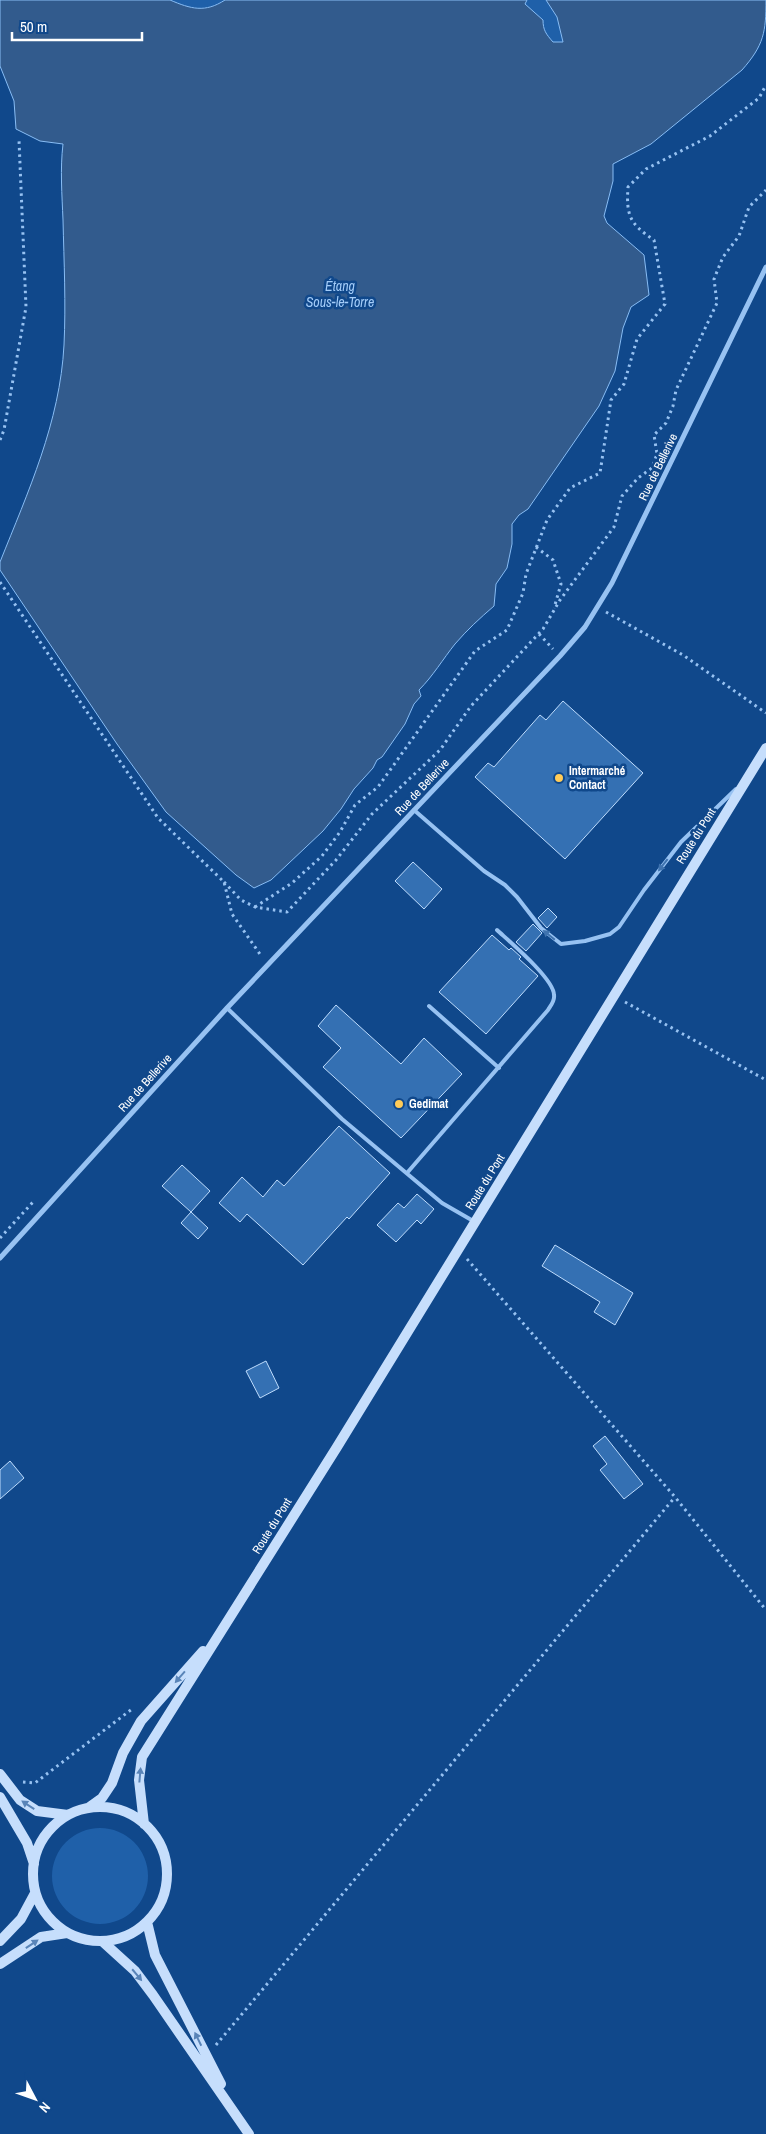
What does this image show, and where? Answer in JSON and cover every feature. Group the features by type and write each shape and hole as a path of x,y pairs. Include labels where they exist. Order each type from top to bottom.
{"main road":[{"name":"Route du Pont","path":"144,1824 139,1780 142,1758 475,1222 766,748"},
{"name":"Route du Pont","path":"87,1808 102,1798 112,1783 123,1753 141,1721 224,1628"},
{"path":"0,1774 20,1800 37,1811 68,1815"},
{"path":"0,1797 27,1843 34,1864"},
{"path":"87,1808 108,1808 121,1811 144,1824 158,1841 166,1861 166,1883 160,1904 147,1922 134,1932 118,1939 102,1941 84,1940 67,1933 53,1923 42,1909 35,1893 34,1864 40,1844 52,1828 68,1815 87,1808"},
{"path":"0,1941 21,1918 35,1893"},
{"path":"147,1922 155,1955 206,2056 247,2131"},
{"path":"0,1964 41,1938 67,1933"},
{"path":"102,1941 135,1971 154,1995 247,2131"}],"street":[{"name":"Rue de Bellerive","path":"0,1258 227,1008 560,656 585,627 612,583 766,267"}],"lane":[{"path":"414,810 484,871 505,886 517,897 540,928 561,944 585,941 610,934 619,927 644,890 681,842 745,780"},
{"path":"407,1173 499,1068 548,1010 554,1000 555,993 538,970 497,930"},
{"path":"429,1006 499,1068"},
{"path":"227,1008 317,1096 442,1202 475,1222"}],"path":[{"path":"255,907 292,883 322,856 340,832 355,806 378,787 475,651 507,630 523,592 526,574 547,520 570,488 600,473 612,400 624,384 637,339 665,304 654,240 638,229 627,208 628,187 646,169 710,136 759,98 766,85"},
{"path":"0,440 4,430 26,308 19,140"},
{"path":"0,582 158,818 241,900 255,907 287,912 336,860 372,814 440,750 471,706 539,634 560,600 614,526 622,496 638,478 652,468 657,454 654,435 666,423 673,406 676,390 717,303 714,279 723,257 739,236 749,207 766,190"},
{"path":"536,547 553,560 561,584 553,613"},
{"path":"598,608 628,622 683,655 766,713"},
{"path":"539,634 560,656"},
{"path":"224,882 232,914 268,965"},
{"path":"614,995 678,1033 766,1080"},
{"path":"458,1249 675,1497 766,1610"},
{"path":"206,2056 675,1497"},
{"path":"20,1780 24,1783 35,1783 140,1703"}],"shaded area":[{"path":"170,0 225,0 218,4 198,8"},
{"path":"527,0 546,0 557,17 564,42 553,42 548,37 525,4"},
{"path":"100,1828 118,1832 134,1842 144,1858 148,1876 144,1894 134,1910 118,1920 100,1924 82,1920 66,1910 56,1894 52,1876 56,1858 66,1842 82,1832"}],"water":[{"name":"Étang Sous-le-Torre","path":"0,0 170,0 185,6 204,8 211,7 225,0 527,0 525,4 543,20 544,29 553,42 563,42 557,17 546,0 766,0 762,38 755,53 742,70 651,144 613,164 613,181 604,216 607,223 644,255 649,295 631,307 623,328 615,371 599,406 528,509 519,515 512,524 512,544 507,568 496,584 494,606 460,639 419,690 421,696 414,704 405,724 382,757 377,760 373,768 354,789 323,831 271,880 254,888 236,875 166,812 117,744 0,570 0,562 41,456 56,402 64,345 65,314 63,144 40,141 16,129 14,101 0,66"}],"building":[{"name":"Intermarché Contact","path":"563,701 643,773 565,859 475,777 488,763 494,767 540,715 546,720"},
{"path":"413,862 442,889 424,909 395,881"},
{"path":"548,908 557,917 547,928 538,918"},
{"path":"533,924 542,933 526,951 516,942"},
{"path":"492,935 509,950 511,948 521,957 519,959 538,976 486,1034 439,992"},
{"path":"336,1005 401,1064 424,1038 462,1074 401,1138 323,1067 341,1048 318,1026"},
{"path":"339,1126 390,1173 349,1219 347,1217 303,1265 247,1214 240,1222 219,1203 242,1177 263,1197 277,1180 284,1186"},
{"path":"182,1165 210,1191 191,1212 162,1186"},
{"path":"417,1194 434,1209 421,1224 417,1220 396,1242 377,1225 398,1203 404,1208"},
{"path":"191,1212 208,1228 198,1239 181,1223"},
{"path":"555,1245 633,1293 615,1325 594,1312 600,1302 542,1266"},
{"path":"266,1361 279,1388 260,1398 246,1371"},
{"path":"605,1436 643,1484 624,1499 600,1470 607,1464 593,1446"},
{"path":"10,1461 24,1478 0,1499 0,1470"}],"place":[{"name":"Intermarché Contact","path":"559,778"},
{"name":"Gedimat","path":"399,1104"}]}
